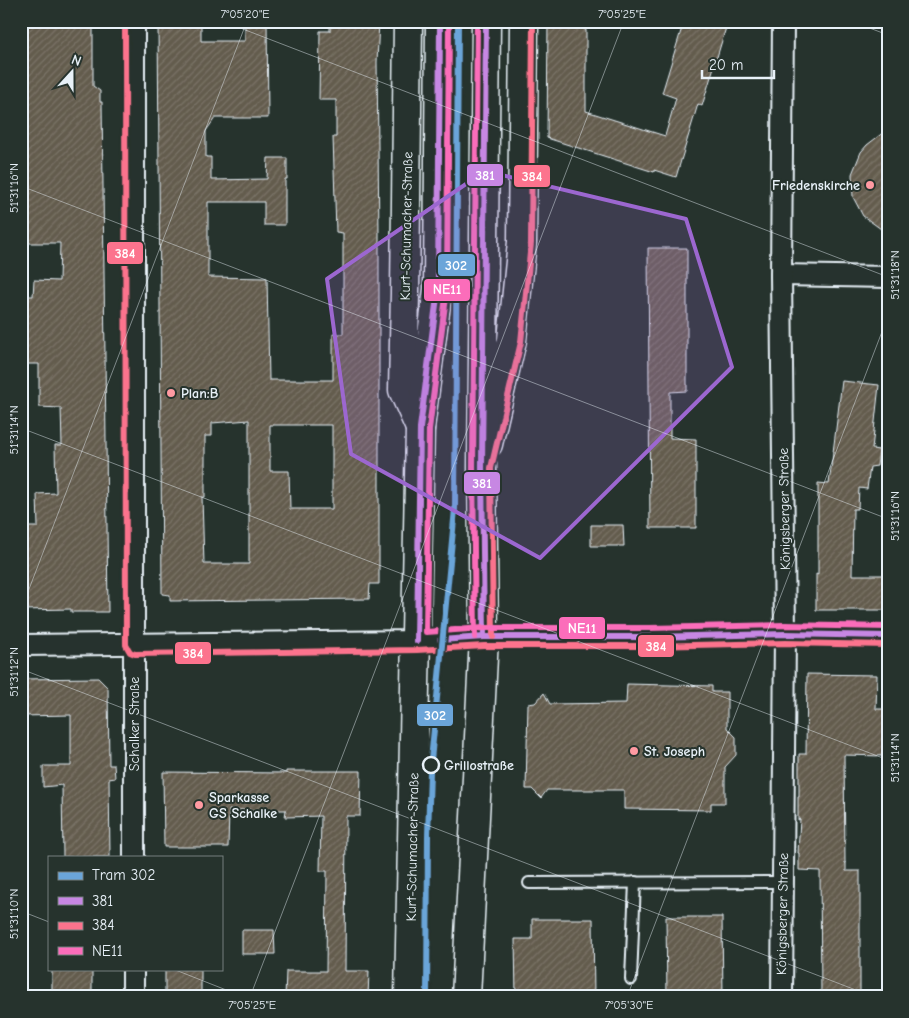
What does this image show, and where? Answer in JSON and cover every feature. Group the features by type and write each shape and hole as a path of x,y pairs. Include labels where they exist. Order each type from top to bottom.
{"main road":[{"name":"Kurt-Schumacher-Straße","path":"408,21 406,293 403,390 420,428"},
{"name":"Kurt-Schumacher-Straße","path":"409,997 420,428 438,289 440,21"},
{"path":"466,997 484,637 482,467 486,21"},
{"path":"482,467 512,340 522,242 524,21"}],"street":[{"name":"Schalker Straße","path":"134,21 134,856"},
{"name":"Königsberger Straße","path":"782,997 785,634 781,276 783,21"},
{"path":"781,276 888,277"},
{"path":"21,645 417,641 484,637 650,637 785,634 888,636"},
{"path":"133,970 133,997"}],"lane":[{"path":"631,979 635,882"},
{"path":"529,883 783,882"}],"highlighted area":[{"path":"485,171 686,219 732,367 540,558 351,454 327,279"}],"building":[{"path":"25,21 93,21 93,86 100,91 100,102 102,102 108,612 71,612 71,609 21,610 21,527 38,527 37,494 56,493 55,445 62,445 61,408 39,407 39,364 21,364 21,296 33,296 34,280 59,281 60,243 21,243 21,121 25,121"},
{"path":"158,21 201,21 201,41 245,41 245,21 267,21 268,118 215,118 206,131 206,157 211,157 211,180 267,179 268,158 287,158 285,225 264,225 264,202 208,202 208,277 267,278 269,380 333,380 333,334 343,334 343,233 336,232 333,137 336,137 336,100 319,100 320,31 330,31 330,21 379,21 377,62 379,584 370,584 369,599 170,601 170,595 162,594","holes":["249,420 249,564 204,564 202,497 205,497 205,436 212,436 212,423","270,425 332,425 332,509 290,509 289,471 270,471"]},
{"path":"548,21 585,21 586,111 665,136 676,98 662,93 684,21 728,21 702,106 698,104 676,177 654,170 654,172 547,138"},
{"name":"Friedenskirche","path":"888,129 888,234 863,216 853,197 852,174 861,152"},
{"path":"648,248 687,248 687,391 670,392 670,438 696,439 696,528 650,528"},
{"path":"842,381 879,385 872,449 879,450 877,466 870,467 867,489 859,488 858,509 853,509 852,575 888,575 888,610 816,610 818,483 829,484"},
{"path":"591,525 623,525 624,546 591,546"},
{"path":"807,674 877,675 876,709 884,709 883,756 844,755 846,871 860,871 860,997 821,997 820,871 799,870 799,754 806,754"},
{"path":"98,678 108,688 109,765 114,765 115,778 109,779 110,856 63,856 62,785 43,787 43,766 71,766 71,715 21,716 21,679"},
{"path":"627,684 712,686 712,692 727,692 727,728 736,737 736,755 725,767 725,803 711,803 711,810 624,809 624,790 547,790 541,798 532,789 526,789 528,704 535,703 544,693 550,704 626,703"},
{"path":"286,771 361,771 360,816 346,816 345,971 369,971 368,997 285,997 286,971 326,971 327,871 320,871 321,816 285,817 286,810 229,810 228,847 164,847 163,772 286,773"},
{"path":"666,917 722,917 723,997 667,997"},
{"path":"532,919 593,919 594,997 516,997 515,939 532,939"},
{"path":"242,930 274,930 275,954 242,954"},
{"path":"52,970 92,970 92,997 52,997"},
{"path":"165,970 201,970 201,997 165,997"}],"tram line":[{"name":"302","path":"427,997 430,771 455,509 458,21"}],"transit line":[{"name":"384","path":"125,21 126,645 130,652 135,654 417,650 484,646 650,646 785,643 888,645"},
{"name":"381","path":"417,641 420,428 438,289 440,21"},
{"name":"NE11","path":"449,21 447,289 429,429 426,632 484,628 650,628 785,625 888,627"},
{"name":"NE11","path":"475,637 473,467 477,21"},
{"name":"381","path":"484,637 482,467 486,21"},
{"name":"384","path":"493,637 491,468 521,342 531,243 533,21"},
{"name":"381","path":"440,640 484,637 650,637 785,634 888,636"}],"place":[{"name":"Friedenskirche","path":"870,185"},
{"name":"Plan:B","path":"171,393"},
{"name":"St. Joseph","path":"634,751"},
{"name":"Grillostraße","path":"431,765"},
{"name":"Sparkasse GS Schalke","path":"199,805"}]}
